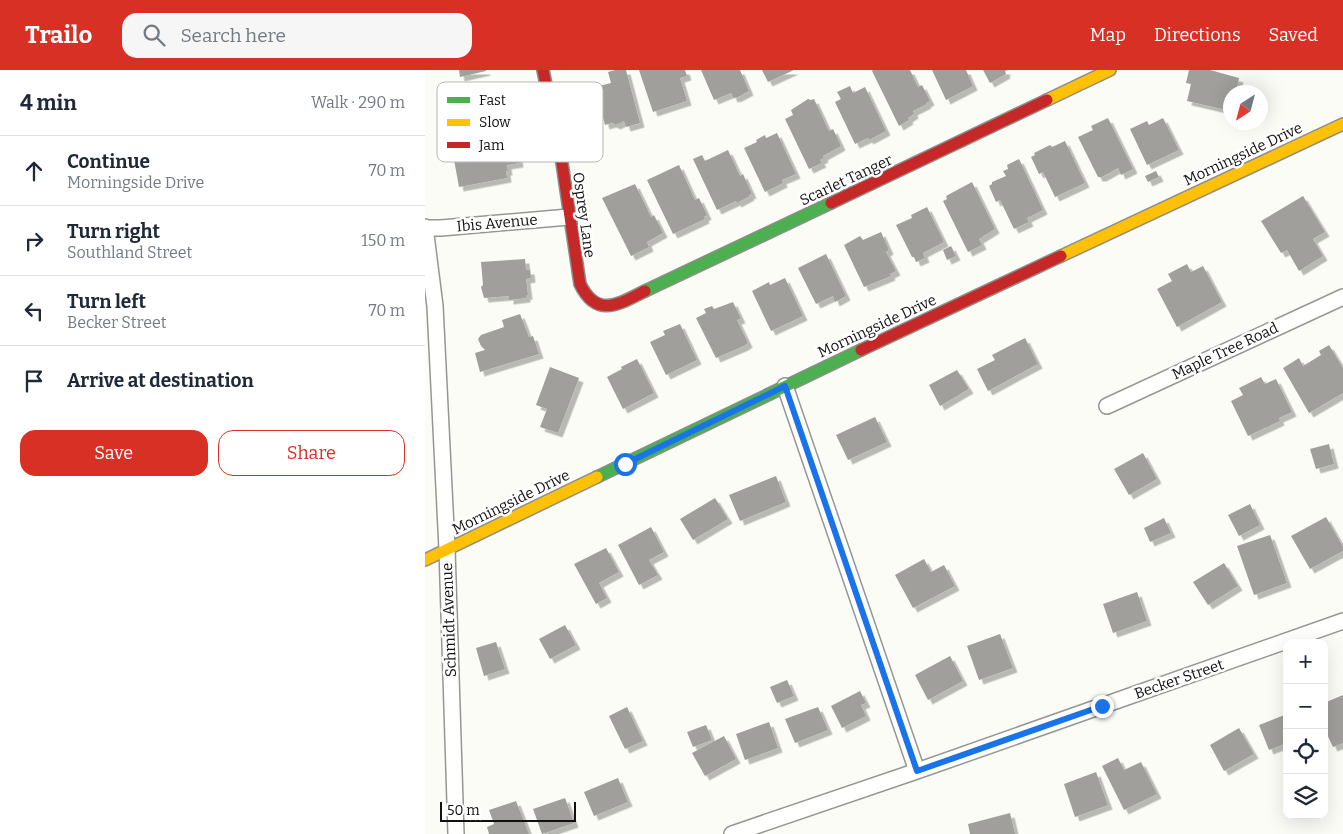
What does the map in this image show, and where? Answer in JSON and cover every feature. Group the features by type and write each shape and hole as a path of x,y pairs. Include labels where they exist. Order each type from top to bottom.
{"street":[{"name":"Scarlet Tanger","path":"593,302 606,306 621,304 1110,70"},
{"name":"Morningside Drive","path":"425,560 785,386 1343,124"},
{"name":"Osprey Lane","path":"561,162 577,274 583,291 593,302"},
{"name":"Ibis Avenue","path":"425,228 569,217"},
{"name":"Schmidt Avenue","path":"425,228 435,306 447,549 456,834"},
{"name":"Maple Tree Road","path":"1107,406 1343,297"},
{"path":"785,386 917,771"},
{"name":"Becker Street","path":"732,834 1343,622"}],"building":[{"path":"459,70 486,70 486,71 460,77"},
{"path":"626,70 640,123 626,127 624,121 616,125 612,123 605,125 603,117 603,85 611,83 608,72"},
{"path":"639,70 685,70 687,76 680,78 687,101 653,112"},
{"path":"701,70 740,70 749,91 738,97 733,98 731,93 714,100"},
{"path":"762,70 794,70 768,82"},
{"path":"873,70 910,70 918,87 922,85 930,101 913,111 914,114 908,118 909,120 899,126"},
{"path":"932,70 966,70 973,86 946,100"},
{"path":"983,70 1008,70 1005,71 1006,74 990,83"},
{"path":"1189,70 1210,70 1239,78 1238,85 1223,85 1223,109 1187,101 1191,84 1186,83"},
{"path":"850,86 853,93 865,87 886,131 869,140 868,138 855,144 835,102 841,99 837,92"},
{"path":"808,99 814,99 829,131 833,129 841,146 823,156 824,158 820,160 822,163 809,169 785,119 793,115 791,110"},
{"path":"1108,118 1133,169 1121,175 1118,168 1102,177 1098,177 1078,137 1093,130 1091,126"},
{"path":"1163,118 1179,150 1147,165 1130,129 1147,121 1149,125"},
{"path":"777,133 796,174 782,180 783,183 765,192 744,148 757,142 756,140 765,135 766,138"},
{"path":"1065,141 1085,183 1055,197 1043,172 1039,174 1031,157 1035,155 1034,153 1050,145 1052,147"},
{"path":"728,150 740,176 743,174 752,194 737,203 736,201 717,210 693,159 702,155 705,161"},
{"path":"1019,159 1043,210 1027,218 1029,222 1014,229 1000,200 996,202 989,186 992,182 1006,176 1003,171 1008,169 1007,165"},
{"path":"454,162 519,162 507,165 507,178 459,187"},
{"path":"679,165 695,200 699,198 707,215 704,217 705,219 673,234 647,180"},
{"path":"1156,171 1159,177 1148,182 1145,176"},
{"path":"972,182 995,229 979,239 982,245 968,252 943,201 947,199 946,196"},
{"path":"635,184 651,217 654,215 663,233 647,242 649,247 631,256 602,198"},
{"path":"1303,196 1325,232 1313,239 1323,256 1299,271 1287,250 1281,253 1261,221"},
{"path":"927,207 944,242 923,253 925,258 916,262 896,225 912,218 911,215"},
{"path":"881,232 889,250 886,252 896,271 890,274 891,276 864,287 844,245 860,236 863,240"},
{"path":"951,246 956,256 947,260 943,250"},
{"path":"826,254 846,296 835,302 833,296 816,304 798,268"},
{"path":"525,259 526,270 530,270 531,278 526,279 528,295 526,295 526,298 509,300 509,296 484,298 481,287 483,285 481,262"},
{"path":"1187,264 1191,272 1203,266 1222,302 1177,327 1157,289 1172,281 1168,274"},
{"path":"785,278 803,316 771,331 752,291 769,282 770,285"},
{"path":"733,302 741,319 737,320 748,343 716,358 696,318 706,313 704,309 712,306 714,309"},
{"path":"520,314 529,337 533,336 539,354 480,372 475,353 485,350 478,339 481,335 504,327 502,320"},
{"path":"680,324 697,360 666,375 650,342 665,335 663,331"},
{"path":"1025,338 1038,364 988,391 977,369 995,360 992,355"},
{"path":"1329,345 1343,368 1343,393 1309,413 1283,368 1299,358 1303,366 1321,355 1319,351"},
{"path":"637,359 654,393 623,409 607,377"},
{"path":"550,367 579,378 558,433 540,427 547,409 536,405"},
{"path":"957,370 969,389 940,406 929,385"},
{"path":"1261,377 1265,384 1276,379 1292,412 1279,418 1280,421 1248,436 1231,401 1243,395 1239,388"},
{"path":"875,417 887,442 848,460 836,435"},
{"path":"1329,444 1334,464 1316,469 1310,449"},
{"path":"1143,453 1157,479 1129,495 1114,469"},
{"path":"776,476 786,502 740,521 729,495"},
{"path":"715,498 728,519 693,540 680,519"},
{"path":"1250,504 1260,525 1239,536 1228,515"},
{"path":"1326,517 1343,547 1343,551 1310,569 1291,536"},
{"path":"1164,518 1171,533 1150,542 1144,528"},
{"path":"651,527 664,552 649,560 658,575 639,585 618,545"},
{"path":"1270,535 1287,583 1254,595 1237,546"},
{"path":"606,548 619,572 599,583 607,598 596,604 574,564"},
{"path":"924,559 931,572 944,565 955,586 913,608 895,575"},
{"path":"1224,563 1238,586 1208,605 1193,582"},
{"path":"1137,592 1147,621 1113,633 1103,604"},
{"path":"565,625 576,645 550,659 539,639"},
{"path":"1000,634 1013,668 979,680 967,646"},
{"path":"496,642 505,669 484,676 476,648"},
{"path":"950,656 963,681 928,700 915,675"},
{"path":"787,680 794,696 777,703 770,687"},
{"path":"860,691 866,703 861,705 866,716 842,728 831,706"},
{"path":"1343,695 1343,743 1333,747 1328,736 1328,701"},
{"path":"627,707 643,741 625,749 609,716"},
{"path":"818,707 828,730 795,743 785,719"},
{"path":"1283,716 1283,745 1269,750 1259,725"},
{"path":"769,722 778,748 745,760 736,734"},
{"path":"706,725 712,740 693,747 687,732"},
{"path":"1239,728 1254,754 1224,771 1210,745"},
{"path":"724,736 736,759 705,776 692,753"},
{"path":"1118,758 1124,770 1141,762 1157,794 1124,810 1102,766"},
{"path":"1096,772 1108,805 1075,817 1064,784"},
{"path":"618,778 628,802 594,816 584,792"},
{"path":"565,798 574,823 542,834 533,809"},
{"path":"516,801 529,834 489,834 487,827 494,824 489,810"},
{"path":"1010,813 1015,834 970,834 968,824"}],"traffic: fast":[{"path":"645,291 831,203"},
{"path":"597,477 861,350"}],"traffic: slow":[{"path":"1047,100 1110,70"},
{"path":"1061,256 1343,124"},
{"path":"425,560 597,477"}],"traffic: jam":[{"path":"543,70 545,82"},
{"path":"831,203 1047,100"},
{"path":"562,162 580,284 587,295 594,302 601,305 609,305 617,304 645,291"},
{"path":"861,350 1061,256"}],"route":[{"path":"625,464 785,386 917,771 1102,706"}]}
